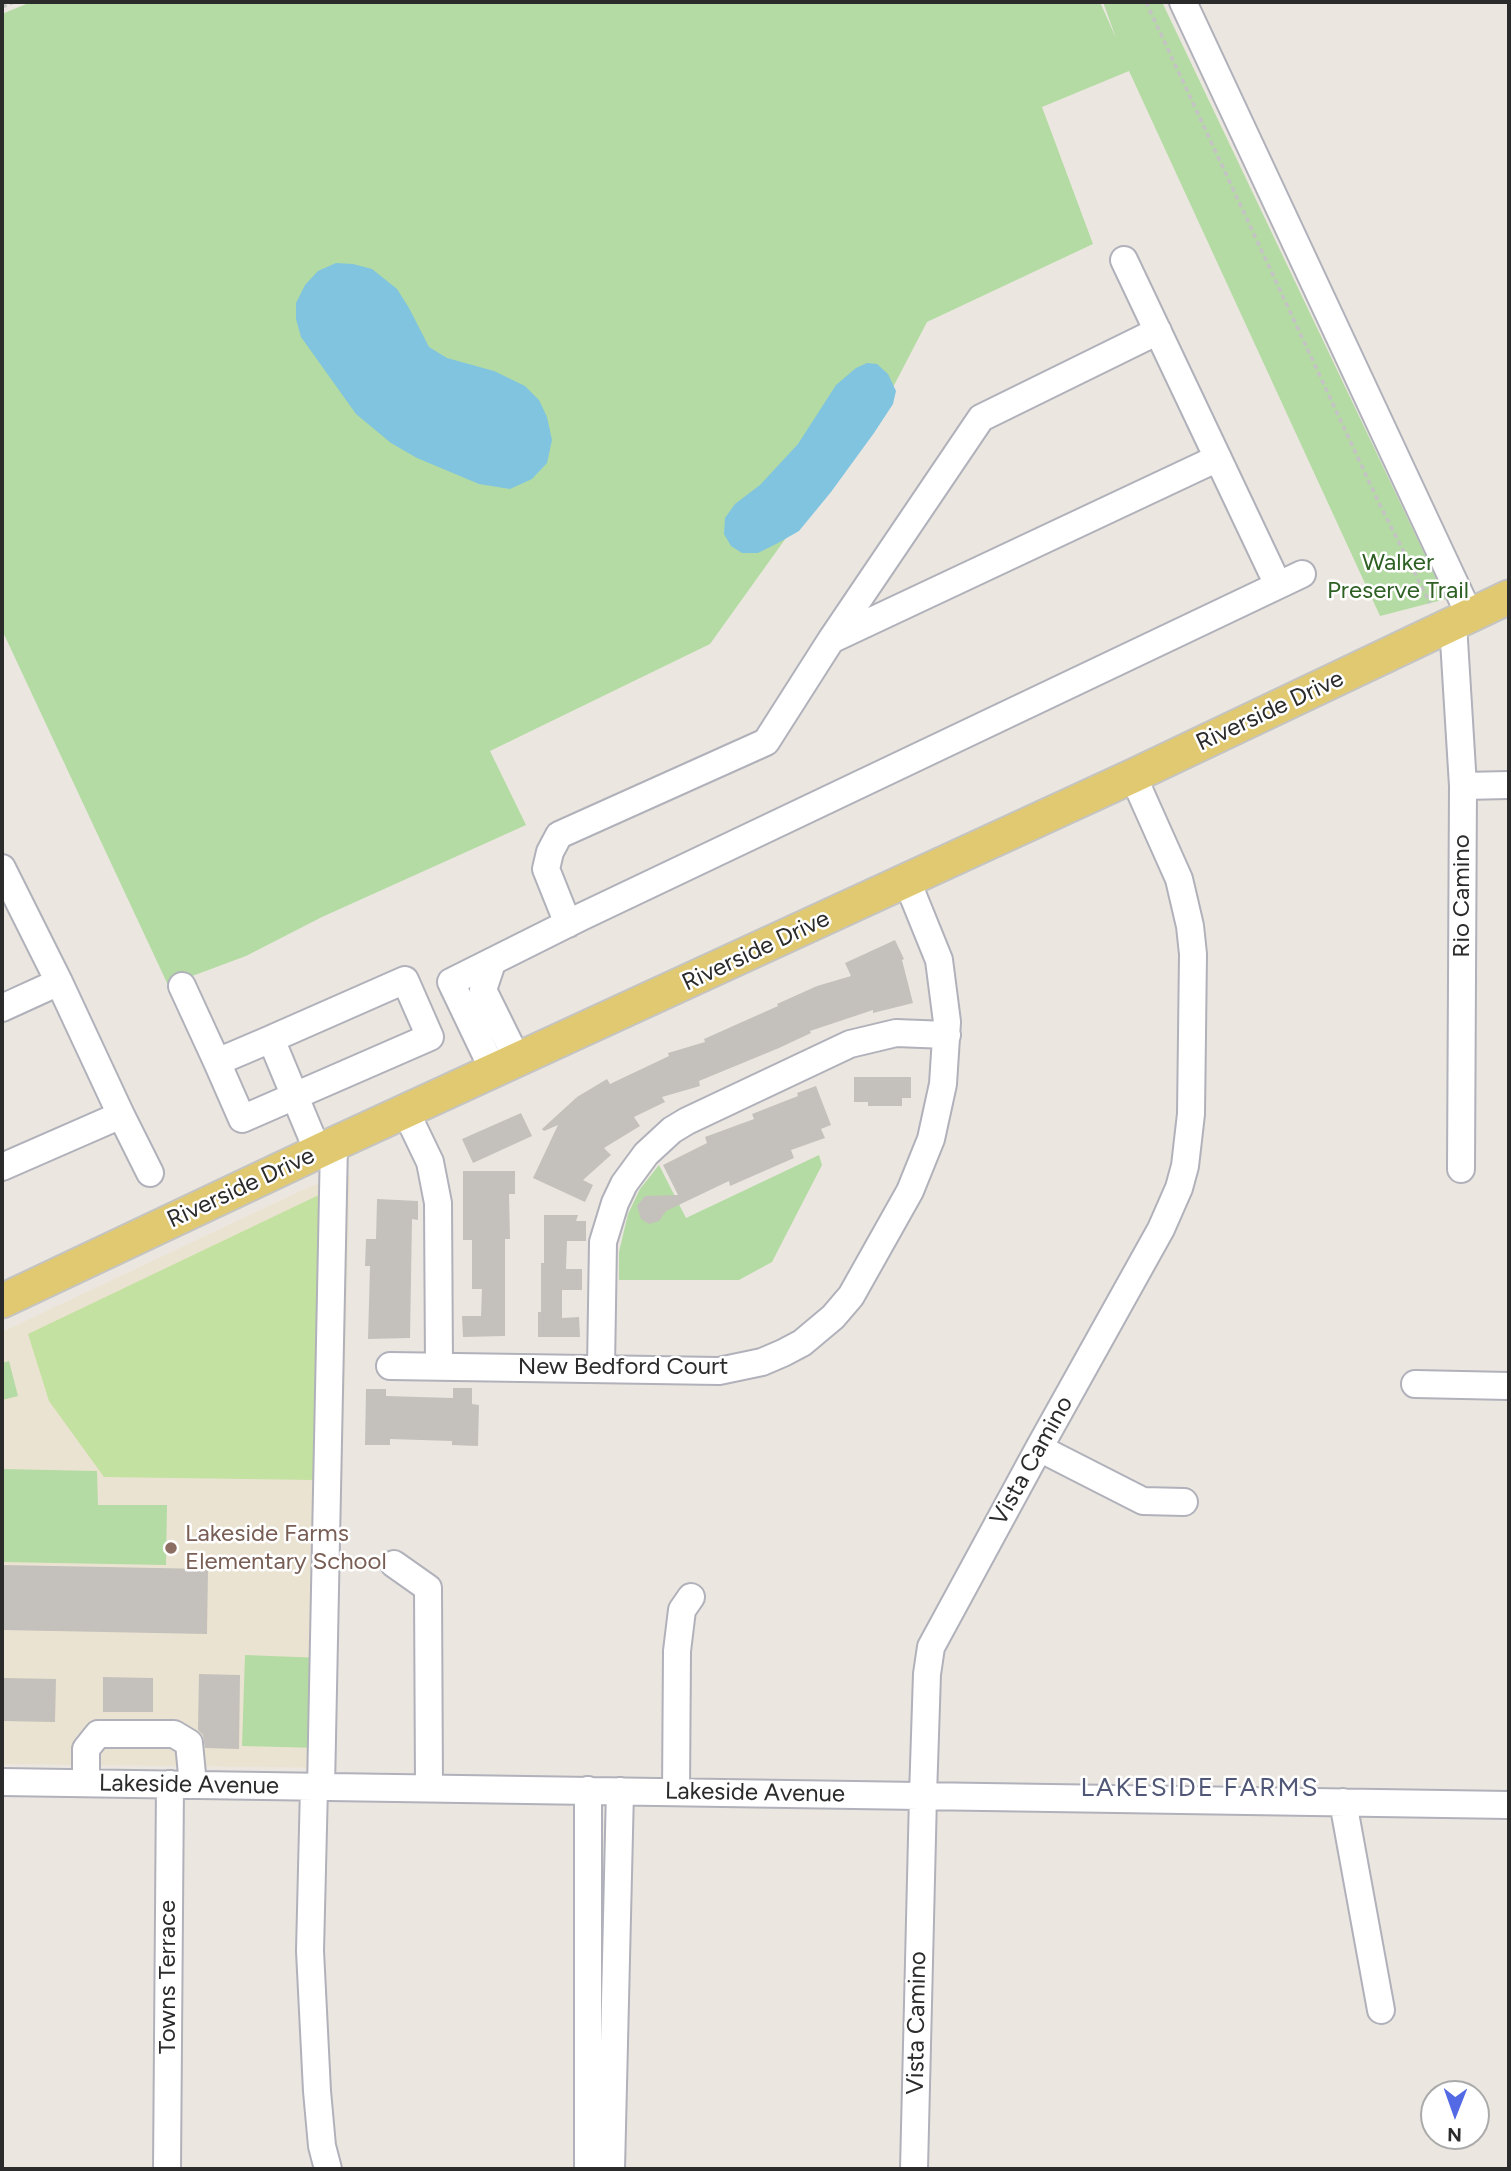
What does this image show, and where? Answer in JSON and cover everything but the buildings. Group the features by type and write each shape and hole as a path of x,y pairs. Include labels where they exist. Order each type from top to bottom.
{"main road":[{"name":"Riverside Drive","path":"2,1301 326,1148 1133,776 1451,614 1509,597"}],"street":[{"path":"1182,2 1451,614"},
{"path":"506,1067 470,1026 451,982 1290,580 1218,458 1124,260"},
{"path":"568,924 546,869 550,852 559,835 766,742 831,640 981,418 1158,331"},
{"path":"831,640 1218,458"},
{"name":"Rio Camino","path":"1451,614 1463,786 1461,1169"},
{"name":"Vista Camino","path":"914,2169 923,1796 927,1674 931,1647 1161,1229 1185,1166 1191,1114 1193,954 1190,926 1179,879 1133,776"},
{"path":"1463,786 1509,785"},
{"path":"2,868 149,1173"},
{"name":"New Bedford Court","path":"390,1366 719,1371 741,1367 783,1353 802,1343 833,1317 851,1296 910,1191 931,1139 943,1084 947,1035 939,960 907,881"},
{"path":"492,963 483,990 495,1013 506,1067"},
{"path":"182,986 242,1119 430,1037 405,980 217,1062"},
{"path":"2,1008 59,982"},
{"path":"470,1026 495,1013"},
{"path":"601,1368 603,1242 615,1202 624,1184 646,1154 672,1130 687,1121 850,1044 895,1033 947,1035"},
{"path":"271,1040 294,1096 326,1148 317,1787 310,1951 317,2091 322,2146 328,2169"},
{"path":"406,1112 430,1163 438,1203 439,1366"},
{"path":"2,1167 121,1115"},
{"path":"1415,1384 1509,1386"},
{"path":"1039,1448 1143,1501 1184,1502"},
{"path":"394,1564 428,1588 429,1788"},
{"path":"676,1792 677,1651 682,1610 691,1597"},
{"name":"Towns Terrace","path":"86,1783 86,1749 98,1734 174,1734 189,1743 181,1785 167,2169"},
{"name":"Lakeside Avenue","path":"2,1782 1509,1805"},
{"path":"587,2169 588,1790"},
{"path":"611,2169 620,1791"},
{"path":"1343,1802 1381,2010"}],"path":[{"path":"2,8 14,2"},
{"path":"1146,2 1379,503 1451,614"}],"shaded area":[{"name":"Lakeside Farms Elementary School","path":"350,1175 335,1768 2,1764 2,1332 311,1186"}],"green space":[{"name":"Walker Preserve Trail","path":"31,2 1100,2 1116,38 1103,2 1162,2 1446,599 1380,616 1129,71 1042,107 1093,244 927,322 890,393 710,644 490,751 526,825 322,917 246,956 168,985 2,630 2,14"},
{"path":"819,1155 822,1165 772,1262 739,1280 619,1280 619,1252 628,1214 640,1189 659,1165 686,1218"},
{"path":"323,1193 316,1480 104,1477 49,1401 28,1334"},
{"path":"9,1361 18,1396 2,1400 2,1363"},
{"path":"2,1469 97,1471 98,1505 167,1505 166,1565 2,1562"},
{"path":"245,1655 322,1658 319,1748 242,1746"}],"water":[{"path":"336,263 372,269 397,289 429,347 447,358 494,371 525,386 539,400 547,417 552,440 547,463 532,479 510,489 479,484 417,458 391,443 356,414 301,337 296,319 296,303 305,285 318,271"},
{"path":"867,363 877,364 888,374 896,391 893,404 831,492 799,531 778,543 758,553 742,553 731,546 724,534 725,518 735,504 760,485 798,444 836,385 856,368"}],"place":[{"name":"Lakeside Farms Elementary School","path":"171,1548"}],"district":[{"name":"LAKESIDE FARMS","path":"1200,1788"}]}
